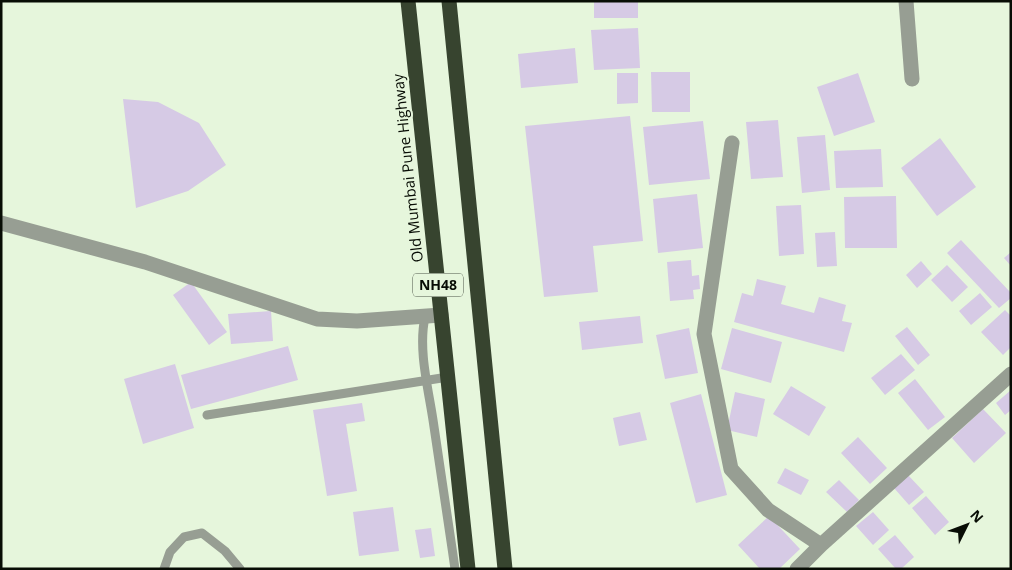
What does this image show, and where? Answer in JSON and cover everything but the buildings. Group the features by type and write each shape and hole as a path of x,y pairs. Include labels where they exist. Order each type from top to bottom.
{"highway":[{"name":"Old Mumbai Pune Highway","path":"408,1 468,569"},
{"name":"NH48","path":"449,1 505,569"}],"street":[{"path":"906,1 912,79"},
{"path":"732,143 704,334 731,470 768,510 821,545"},
{"path":"2,224 145,262 316,319 357,321 441,316"},
{"path":"797,569 821,545 1011,374"}],"lane":[{"path":"425,317 422,343 455,569"},
{"path":"208,415 448,377"},
{"path":"164,569 170,552 184,537 202,533 225,552 240,569"}]}
